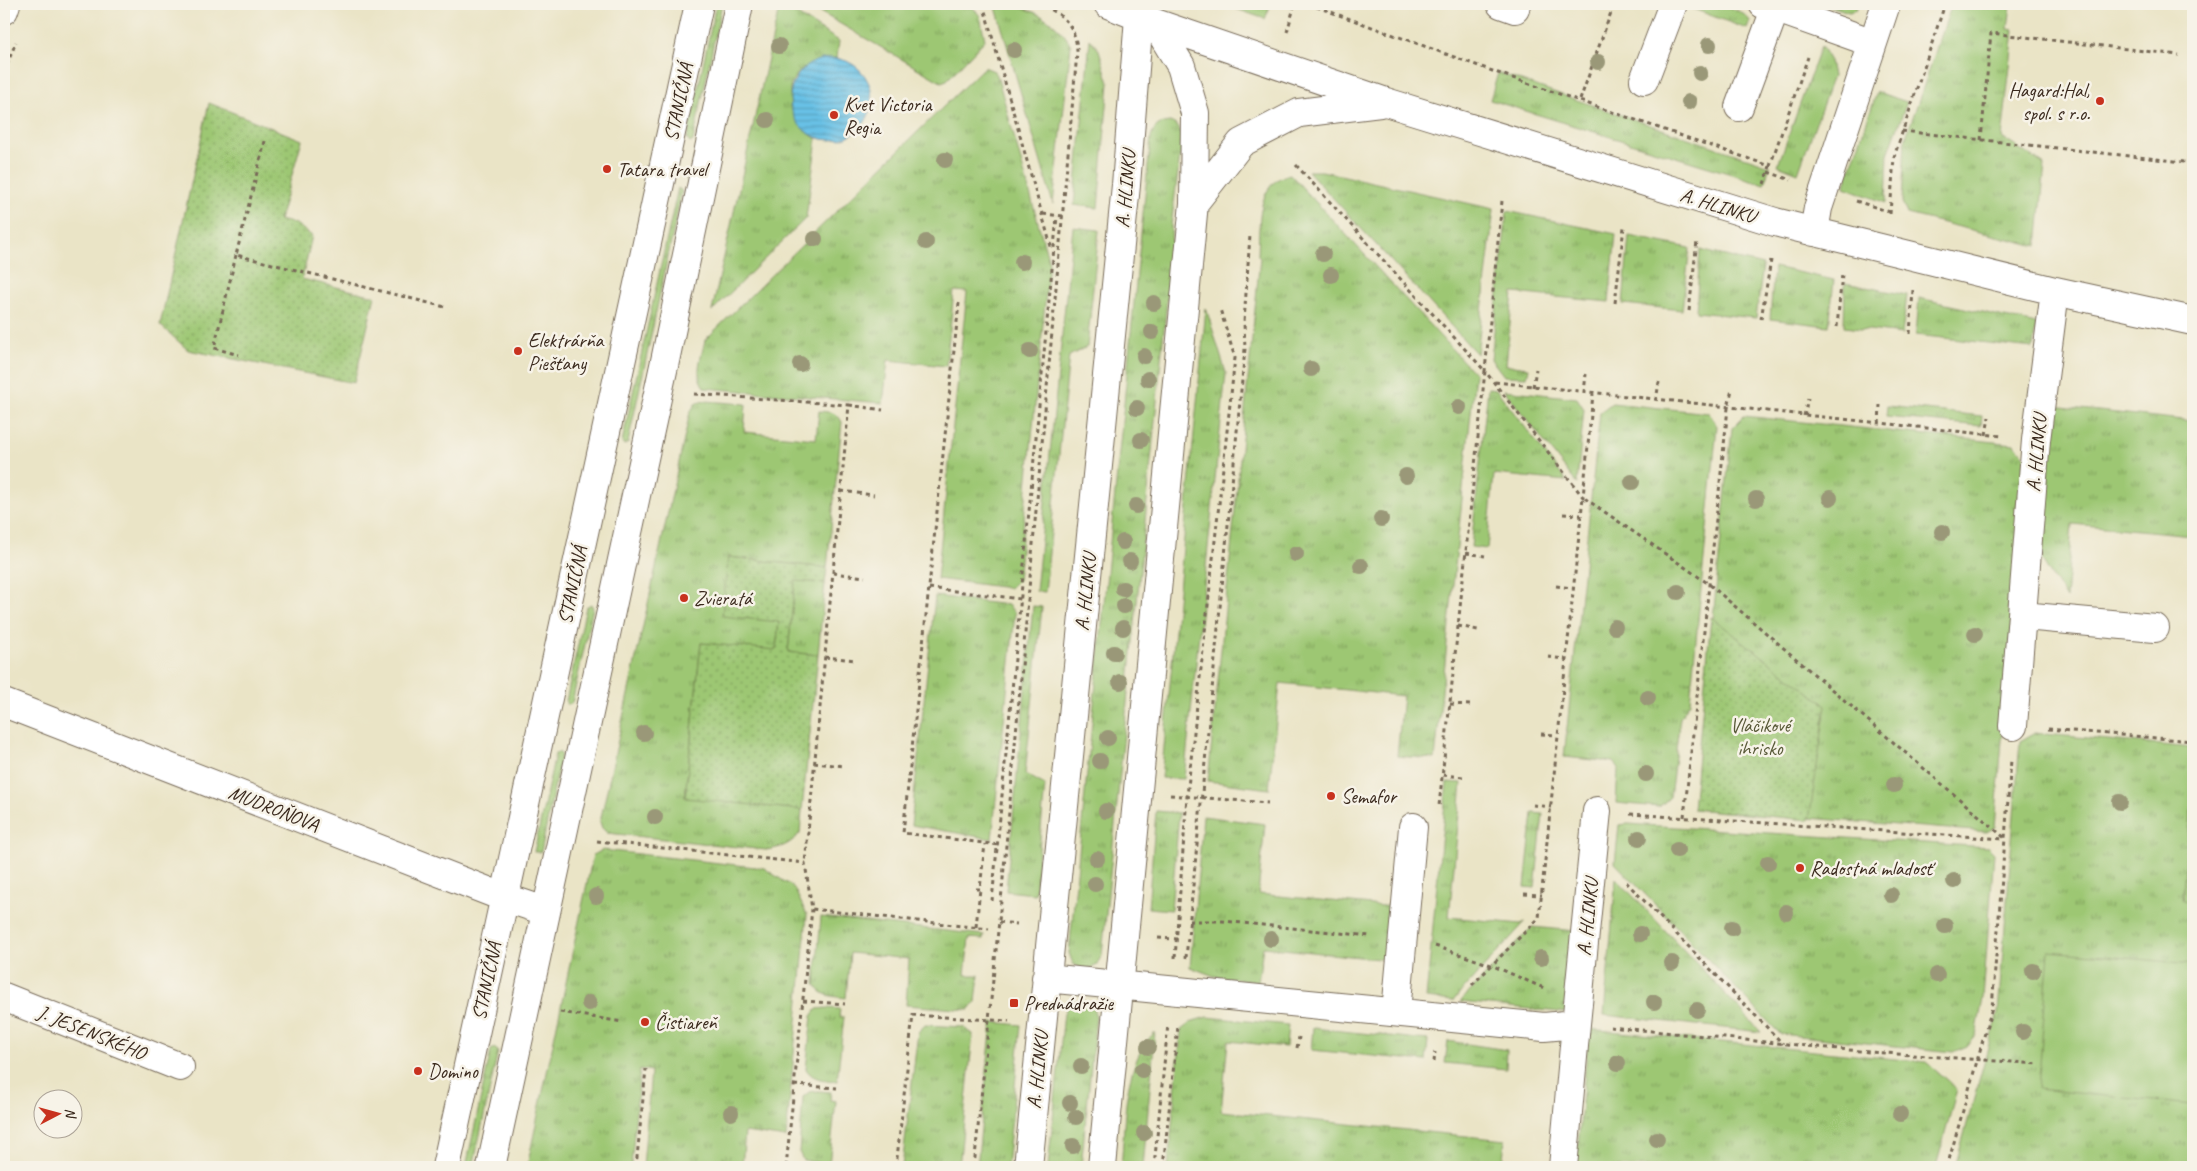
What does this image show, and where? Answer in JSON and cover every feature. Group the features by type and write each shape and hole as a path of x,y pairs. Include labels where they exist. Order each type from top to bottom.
{"street":[{"path":"4,10 6,4"},
{"name":"STANIČNÁ","path":"446,1167 503,897 699,4"},
{"name":"STANIČNÁ","path":"491,1167 665,361 738,4"},
{"name":"A. HLINKU","path":"1108,4 1147,20 1386,102 1766,220 2055,291 2193,321"},
{"path":"1501,4 1514,9 1516,4"},
{"path":"1644,80 1672,4"},
{"path":"1814,232 1818,208 1886,4"},
{"path":"1738,106 1772,5 1873,43"},
{"path":"1102,1167 1194,203 1195,113 1181,66 1147,20"},
{"name":"A. HLINKU","path":"1028,1167 1126,185 1147,20"},
{"name":"A. HLINKU","path":"1194,203 1241,143 1299,113 1386,102"},
{"name":"A. HLINKU","path":"2013,726 2024,616 2036,440 2055,291"},
{"path":"2024,616 2155,628"},
{"name":"MUDROŇOVA","path":"4,703 503,897 545,911"},
{"name":"A. HLINKU","path":"1563,1167 1597,811"},
{"path":"1396,1012 1414,827"},
{"path":"1046,978 1544,1027 1576,1024"},
{"name":"J. JESENSKÉHO","path":"4,997 180,1067"}],"path":[{"path":"984,4 1053,252"},
{"path":"974,1167 1001,901 1063,216 1077,38 1073,26 1048,7 1039,4"},
{"path":"1309,4 1770,166"},
{"path":"1580,100 1614,4"},
{"path":"1889,220 1894,157 1945,4"},
{"path":"1981,140 1991,33 2179,55"},
{"path":"1761,193 1808,57"},
{"path":"1902,131 2193,163"},
{"path":"239,355 214,348 265,141"},
{"path":"1296,165 1486,371 1583,497 1709,584 2006,839"},
{"path":"1438,814 1486,371 1502,201"},
{"path":"1043,214 1063,216"},
{"path":"992,901 999,845 1057,216"},
{"path":"1615,303 1624,227"},
{"path":"1154,1167 1201,798 1245,349 1244,322 1250,235"},
{"path":"1689,311 1697,242"},
{"path":"236,255 445,307"},
{"path":"1761,319 1771,260"},
{"path":"1837,326 1842,274"},
{"path":"1910,334 1913,289"},
{"path":"1163,1167 1176,990 1187,796 1234,358 1217,301"},
{"path":"959,303 903,833 999,845"},
{"path":"1533,387 1536,369"},
{"path":"1584,393 1586,374"},
{"path":"1495,382 1656,401 2036,440"},
{"path":"1656,401 1659,382"},
{"path":"1684,817 1728,408 1732,389"},
{"path":"685,394 848,405 883,410"},
{"path":"1442,1016 1539,918 1594,394"},
{"path":"1804,416 1808,398"},
{"path":"787,1167 812,909 805,862 848,405"},
{"path":"1879,424 1880,405"},
{"path":"1986,435 1989,417"},
{"path":"841,491 874,495"},
{"path":"1563,514 1581,515"},
{"path":"1466,553 1485,556"},
{"path":"833,573 865,577"},
{"path":"1556,586 1573,588"},
{"path":"929,588 1021,599"},
{"path":"1458,626 1478,630"},
{"path":"825,657 856,660"},
{"path":"1548,657 1565,658"},
{"path":"1450,704 1470,705"},
{"path":"1948,1167 1976,1059 1992,1008 2013,726 2193,741"},
{"path":"1540,734 1557,735"},
{"path":"814,763 845,766"},
{"path":"1442,775 1463,777"},
{"path":"1137,792 1268,803"},
{"path":"1533,805 1551,807"},
{"path":"1597,811 2006,839"},
{"path":"589,840 805,862"},
{"path":"976,927 978,889 984,844"},
{"path":"1625,881 1784,1044"},
{"path":"1524,894 1542,895"},
{"path":"812,909 989,929"},
{"path":"803,1002 845,1004"},
{"path":"552,1011 623,1022"},
{"path":"896,1167 913,1015 980,1019"},
{"path":"1576,1024 1784,1044 2040,1064"},
{"path":"636,1167 646,1069"},
{"path":"794,1085 837,1088"}],"green space":[{"path":"716,4 722,4 693,141 690,143 687,139"},
{"path":"780,4 839,41 837,58 822,60 806,67 794,78 791,86 791,98 802,125 817,139 806,218 712,311"},
{"path":"806,4 970,4 980,16 985,40 947,80 941,82"},
{"path":"995,4 1017,7 1039,14 1057,27 1071,45 1053,204"},
{"path":"1222,4 1271,4 1265,19"},
{"path":"1693,4 1724,6 1739,11 1750,21 1747,29 1691,8"},
{"path":"1824,4 1858,4 1856,10 1849,12"},
{"path":"1952,4 2011,4 2008,29 2014,30 2002,138 2045,165 2037,246 1907,214 1902,202 1905,140"},
{"path":"1090,39 1099,50 1109,83 1098,208 1074,205"},
{"path":"1821,46 1830,61 1833,76 1798,173 1778,165"},
{"path":"984,67 994,71 997,75 1049,262 1018,580 1010,588 937,579 967,292 954,291 946,366 888,360 883,403 705,388 701,383 699,371 705,340"},
{"path":"1498,73 1770,166 1764,184 1490,100"},
{"path":"1877,92 1907,102 1888,154 1886,203 1844,187"},
{"path":"209,103 302,140 279,220 296,224 312,236 302,279 375,296 354,383 188,350 160,325"},
{"path":"1170,122 1179,129 1182,140 1171,226 1172,249 1102,955 1096,966 1084,970 1073,964 1069,953 1140,243 1151,137 1158,126"},
{"path":"1308,171 1322,171 1494,209 1477,354"},
{"path":"1290,174 1475,374 1435,759 1397,756 1403,696 1280,683 1269,789 1208,781 1260,258 1258,255 1260,219 1265,196 1271,186 1279,179"},
{"path":"678,188 682,191 628,443 624,445 622,442"},
{"path":"1507,211 1616,234 1609,302 1513,293 1506,365 1529,368 1527,377 1504,376 1491,359"},
{"path":"1073,227 1099,230 1087,347 1069,356 1045,592 1036,591"},
{"path":"1629,236 1690,248 1682,310 1623,304"},
{"path":"1700,250 1763,265 1756,318 1696,312"},
{"path":"1774,267 1834,280 1829,326 1770,319"},
{"path":"1845,283 1907,295 1902,334 1844,327"},
{"path":"1919,298 2036,324 2033,348 1916,335"},
{"path":"1206,308 1226,373 1184,779 1161,778"},
{"path":"1488,388 1496,389 1566,481 1494,474 1487,549 1471,547"},
{"path":"1504,390 1577,398 1584,409 1577,484"},
{"path":"705,401 746,404 744,432 816,439 819,411 835,414 842,422 827,568 728,557 779,621 776,651 701,643 685,797 802,810 800,833 785,845 766,850 607,833 602,828 600,822 690,412 696,403"},
{"path":"1612,403 1709,413 1717,426 1690,702 1680,718 1670,797 1659,807 1616,803 1618,768 1613,762 1564,757 1600,412"},
{"path":"1887,406 1982,416 1981,426 1886,417"},
{"path":"2052,406 2193,421 2193,535 2072,524 2066,599 2041,558"},
{"path":"1744,416 2014,444 2025,456 1995,827 1987,832 1694,809 1732,428"},
{"path":"728,557 827,568 825,583 795,581 788,652 818,655 802,810 685,798 701,643 776,650 779,622 722,616"},
{"path":"795,580 825,583 818,655 788,652"},
{"path":"935,596 1008,605 1015,613 992,839 911,825"},
{"path":"591,604 593,608 572,703 568,705 566,701 586,607"},
{"path":"1033,606 1042,607 1025,774 1045,785 1035,894 1006,891"},
{"name":"Vláčikové ihrisko","path":"1711,617 1826,705 1809,820 1693,809"},
{"path":"2034,733 2193,748 2193,1167 1955,1167 1998,1012 2020,741"},
{"path":"559,752 561,755 541,852 534,852 555,754"},
{"path":"1447,782 1462,783 1449,917 1521,924 1525,922 1453,1001 1426,998"},
{"path":"2193,791 2193,902 2182,901"},
{"path":"1156,811 1179,813 1171,910 1148,908"},
{"path":"1533,813 1543,814 1535,888 1525,887"},
{"path":"1203,816 1265,824 1258,894 1393,907 1388,960 1263,947 1258,981 1214,976 1190,967"},
{"path":"1628,824 1988,847 1994,853 1983,999 1976,1035 1967,1046 1953,1052 1780,1034 1615,863 1619,825"},
{"path":"603,850 764,868 794,888 807,915 786,1138 745,1132 742,1167 643,1167 651,1071 640,1069 631,1167 527,1167 593,855"},
{"path":"1616,878 1761,1032 1604,1015"},
{"path":"821,917 984,935 983,939 969,938 965,975 979,975 976,1002 969,1010 906,1005 909,959 850,953 846,998 824,994 815,984"},
{"path":"1532,927 1577,931 1570,1013 1460,1002"},
{"path":"2049,951 2193,964 2193,1105 2038,1089"},
{"path":"1082,999 1092,1005 1096,1016 1081,1167 1048,1167 1064,1013 1069,1003"},
{"path":"817,1009 840,1009 839,1017 844,1017 837,1081 816,1077 806,1069 812,1016"},
{"path":"1207,1017 1288,1025 1286,1047 1228,1041 1221,1111 1505,1140 1502,1167 1168,1167 1181,1030 1193,1021"},
{"path":"992,1022 1021,1025 1007,1167 977,1167"},
{"path":"925,1025 963,1027 973,1034 959,1167 902,1167 918,1032"},
{"path":"1313,1028 1428,1040 1426,1061 1311,1050"},
{"path":"1589,1029 1926,1062 1957,1089 1936,1167 1576,1167"},
{"path":"1155,1032 1143,1167 1121,1167 1127,1095 1131,1078 1136,1061 1144,1046"},
{"path":"1448,1041 1507,1050 1506,1069 1445,1063"},
{"path":"494,1048 498,1051 473,1167 466,1167 491,1050"},
{"path":"809,1092 831,1092 830,1100 836,1101 829,1165 803,1160 799,1152 803,1097"}],"water":[{"path":"823,58 839,58 854,65 865,76 872,91 869,115 860,128 839,140 823,140 808,133 797,122 790,107 790,91 797,76 808,65"}],"place":[{"name":"Hagard:Hal, spol. s r.o.","path":"2100,101"},
{"name":"Kvet Victoria Regia","path":"834,115"},
{"name":"Tatara travel","path":"607,169"},
{"name":"Elektrárňa Piešťany","path":"518,351"},
{"name":"Zvieratá","path":"684,598"},
{"name":"Semafor","path":"1331,796"},
{"name":"Radostná mladosť","path":"1800,868"},
{"name":"Prednádražie","path":"1014,1003"},
{"name":"Čistiareň","path":"645,1022"},
{"name":"Domino","path":"418,1071"}]}
